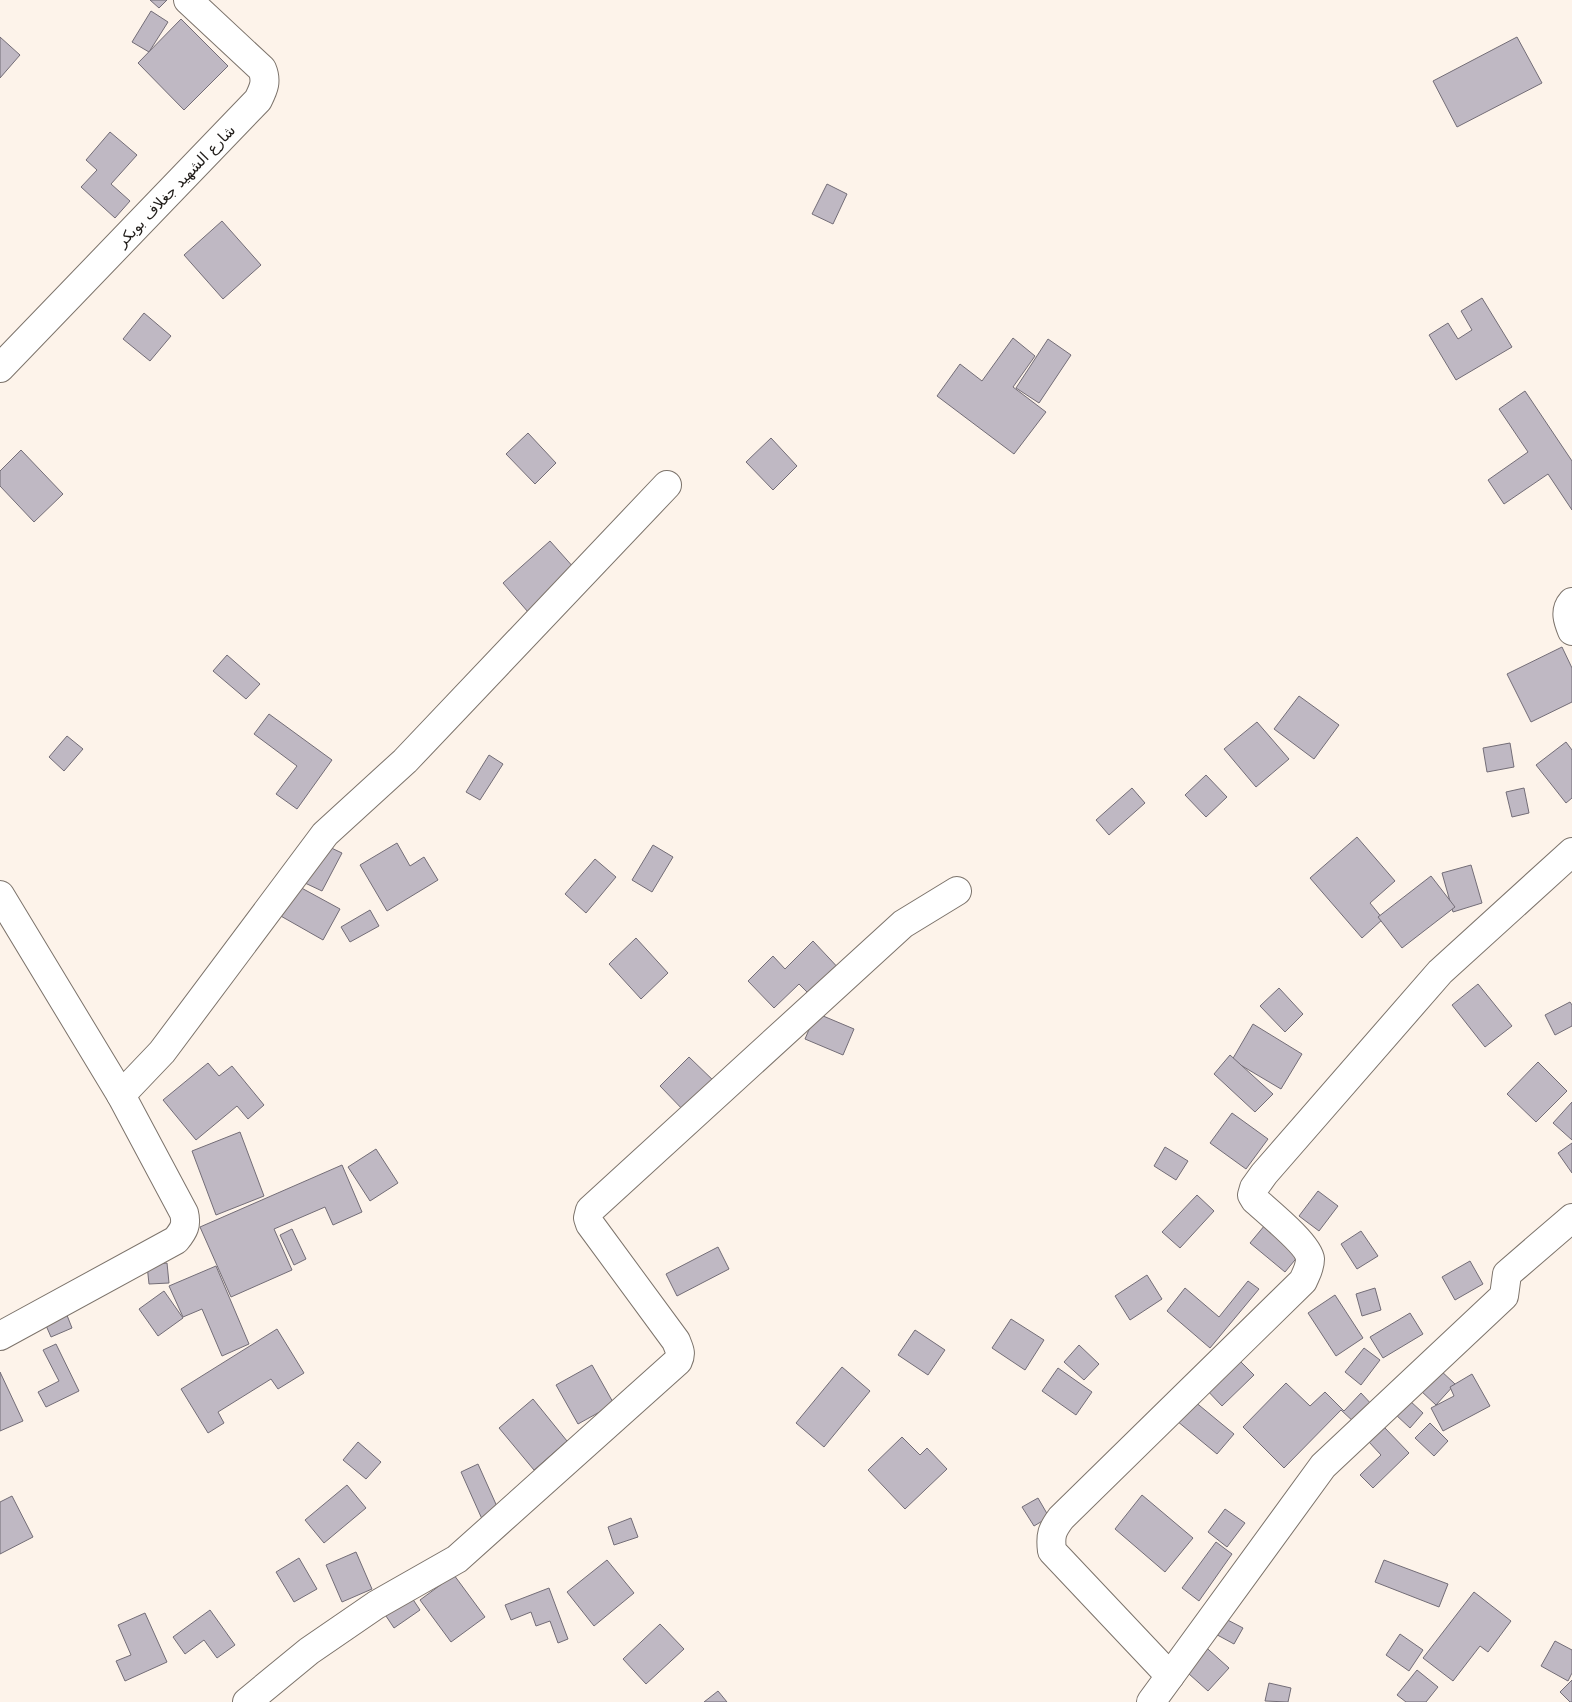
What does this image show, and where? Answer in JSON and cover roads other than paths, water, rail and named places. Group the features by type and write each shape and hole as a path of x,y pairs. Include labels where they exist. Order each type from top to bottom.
{"street":[{"name":"شارع الشهيد جغلاف بوبكر","path":"0,368 258,100 265,87 262,69 188,0"},
{"path":"121,1095 162,1052 325,834 404,761 668,485"},
{"path":"1572,602 1568,607 1567,617 1572,631"},
{"path":"1170,1676 1052,1551 1053,1529 1061,1518 1303,1281 1309,1270 1310,1258 1305,1247 1252,1195 1254,1188 1264,1174 1440,972 1572,852"},
{"path":"247,1702 310,1650 369,1610 457,1559 678,1361 681,1356 676,1342 590,1224 588,1218 590,1210 902,924 957,891"},
{"path":"0,895 121,1095 184,1213 186,1223 176,1240 0,1336"},
{"path":"1151,1702 1323,1466 1504,1296 1507,1274 1572,1218"}]}
